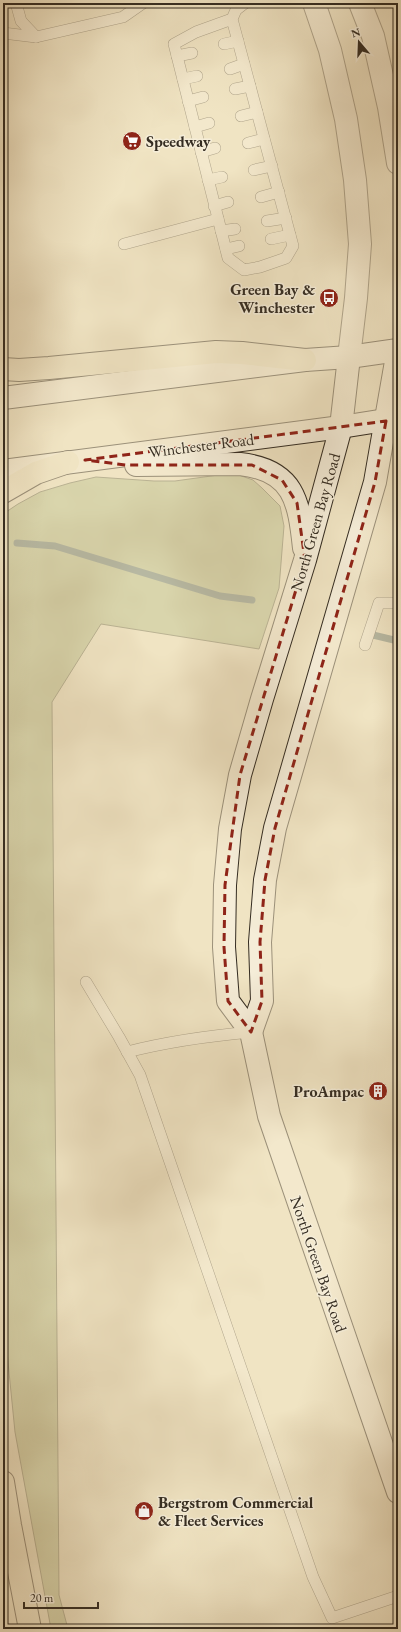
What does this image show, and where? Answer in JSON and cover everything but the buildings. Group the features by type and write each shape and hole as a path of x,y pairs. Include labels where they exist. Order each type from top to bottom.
{"highway":[{"path":"3,369 19,370 49,368 216,352 242,353 305,360"},
{"path":"3,492 36,473 77,461"},
{"path":"3,1482 30,1629"}],"main road":[{"name":"North Green Bay Road","path":"314,3 334,65 346,119 355,180 360,244 356,298 341,427 306,560 262,699 240,775 230,829 224,885 224,947 228,1001 251,1032 269,1116 398,1492"},
{"path":"360,3 373,36 389,107 398,163"},
{"path":"3,398 305,360 349,357 398,350 392,419 275,828 264,880 260,942 262,1001 251,1032"},
{"name":"Winchester Road","path":"3,471 392,419"},
{"path":"77,461 126,465 240,464 252,465 271,472 282,480 291,491 297,503 306,560"}],"lane":[{"path":"16,3 21,21 36,36"},
{"path":"3,33 36,36 123,17 144,3"},
{"path":"232,19 196,32 174,44 228,258 244,270 260,267 286,258 293,246 232,19 236,10 245,3"},
{"path":"224,44 238,41"},
{"path":"177,56 192,53"},
{"path":"230,68 244,64"},
{"path":"183,79 197,76"},
{"path":"235,89 250,86"},
{"path":"188,101 203,97"},
{"path":"241,116 257,112"},
{"path":"194,127 209,123"},
{"path":"248,143 264,139"},
{"path":"201,152 215,148"},
{"path":"254,170 272,166"},
{"path":"208,180 222,177"},
{"path":"260,196 279,192"},
{"path":"214,206 228,202"},
{"path":"267,221 286,218"},
{"path":"124,244 218,219"},
{"path":"221,232 235,229"},
{"path":"271,239 290,235"},
{"path":"226,249 238,246"},
{"path":"365,645 379,603 398,603"},
{"path":"86,982 140,1076 313,1577 332,1618 398,1596"},
{"path":"127,1052 164,1043 200,1037 251,1032"}],"highlighted area":[{"path":"386,421 375,482 275,828 265,880 260,942 262,1001 251,1032 228,1001 224,947 225,885 240,775 305,560 297,503 282,480 252,465 126,465 85,460"}],"green space":[{"path":"233,473 253,480 280,506 284,526 279,588 259,649 101,624 52,702 59,1595 68,1629 51,1629 15,1432 3,1312 3,514 40,492 96,477 175,481"}],"waterway":[{"path":"17,543 55,546 220,596 252,600"},
{"path":"373,635 398,641"}],"place":[{"name":"Speedway","path":"132,141"},
{"name":"Green Bay & Winchester","path":"329,298"},
{"name":"ProAmpac","path":"378,1091"},
{"name":"Bergstrom Commercial & Fleet Services","path":"144,1511"}]}
